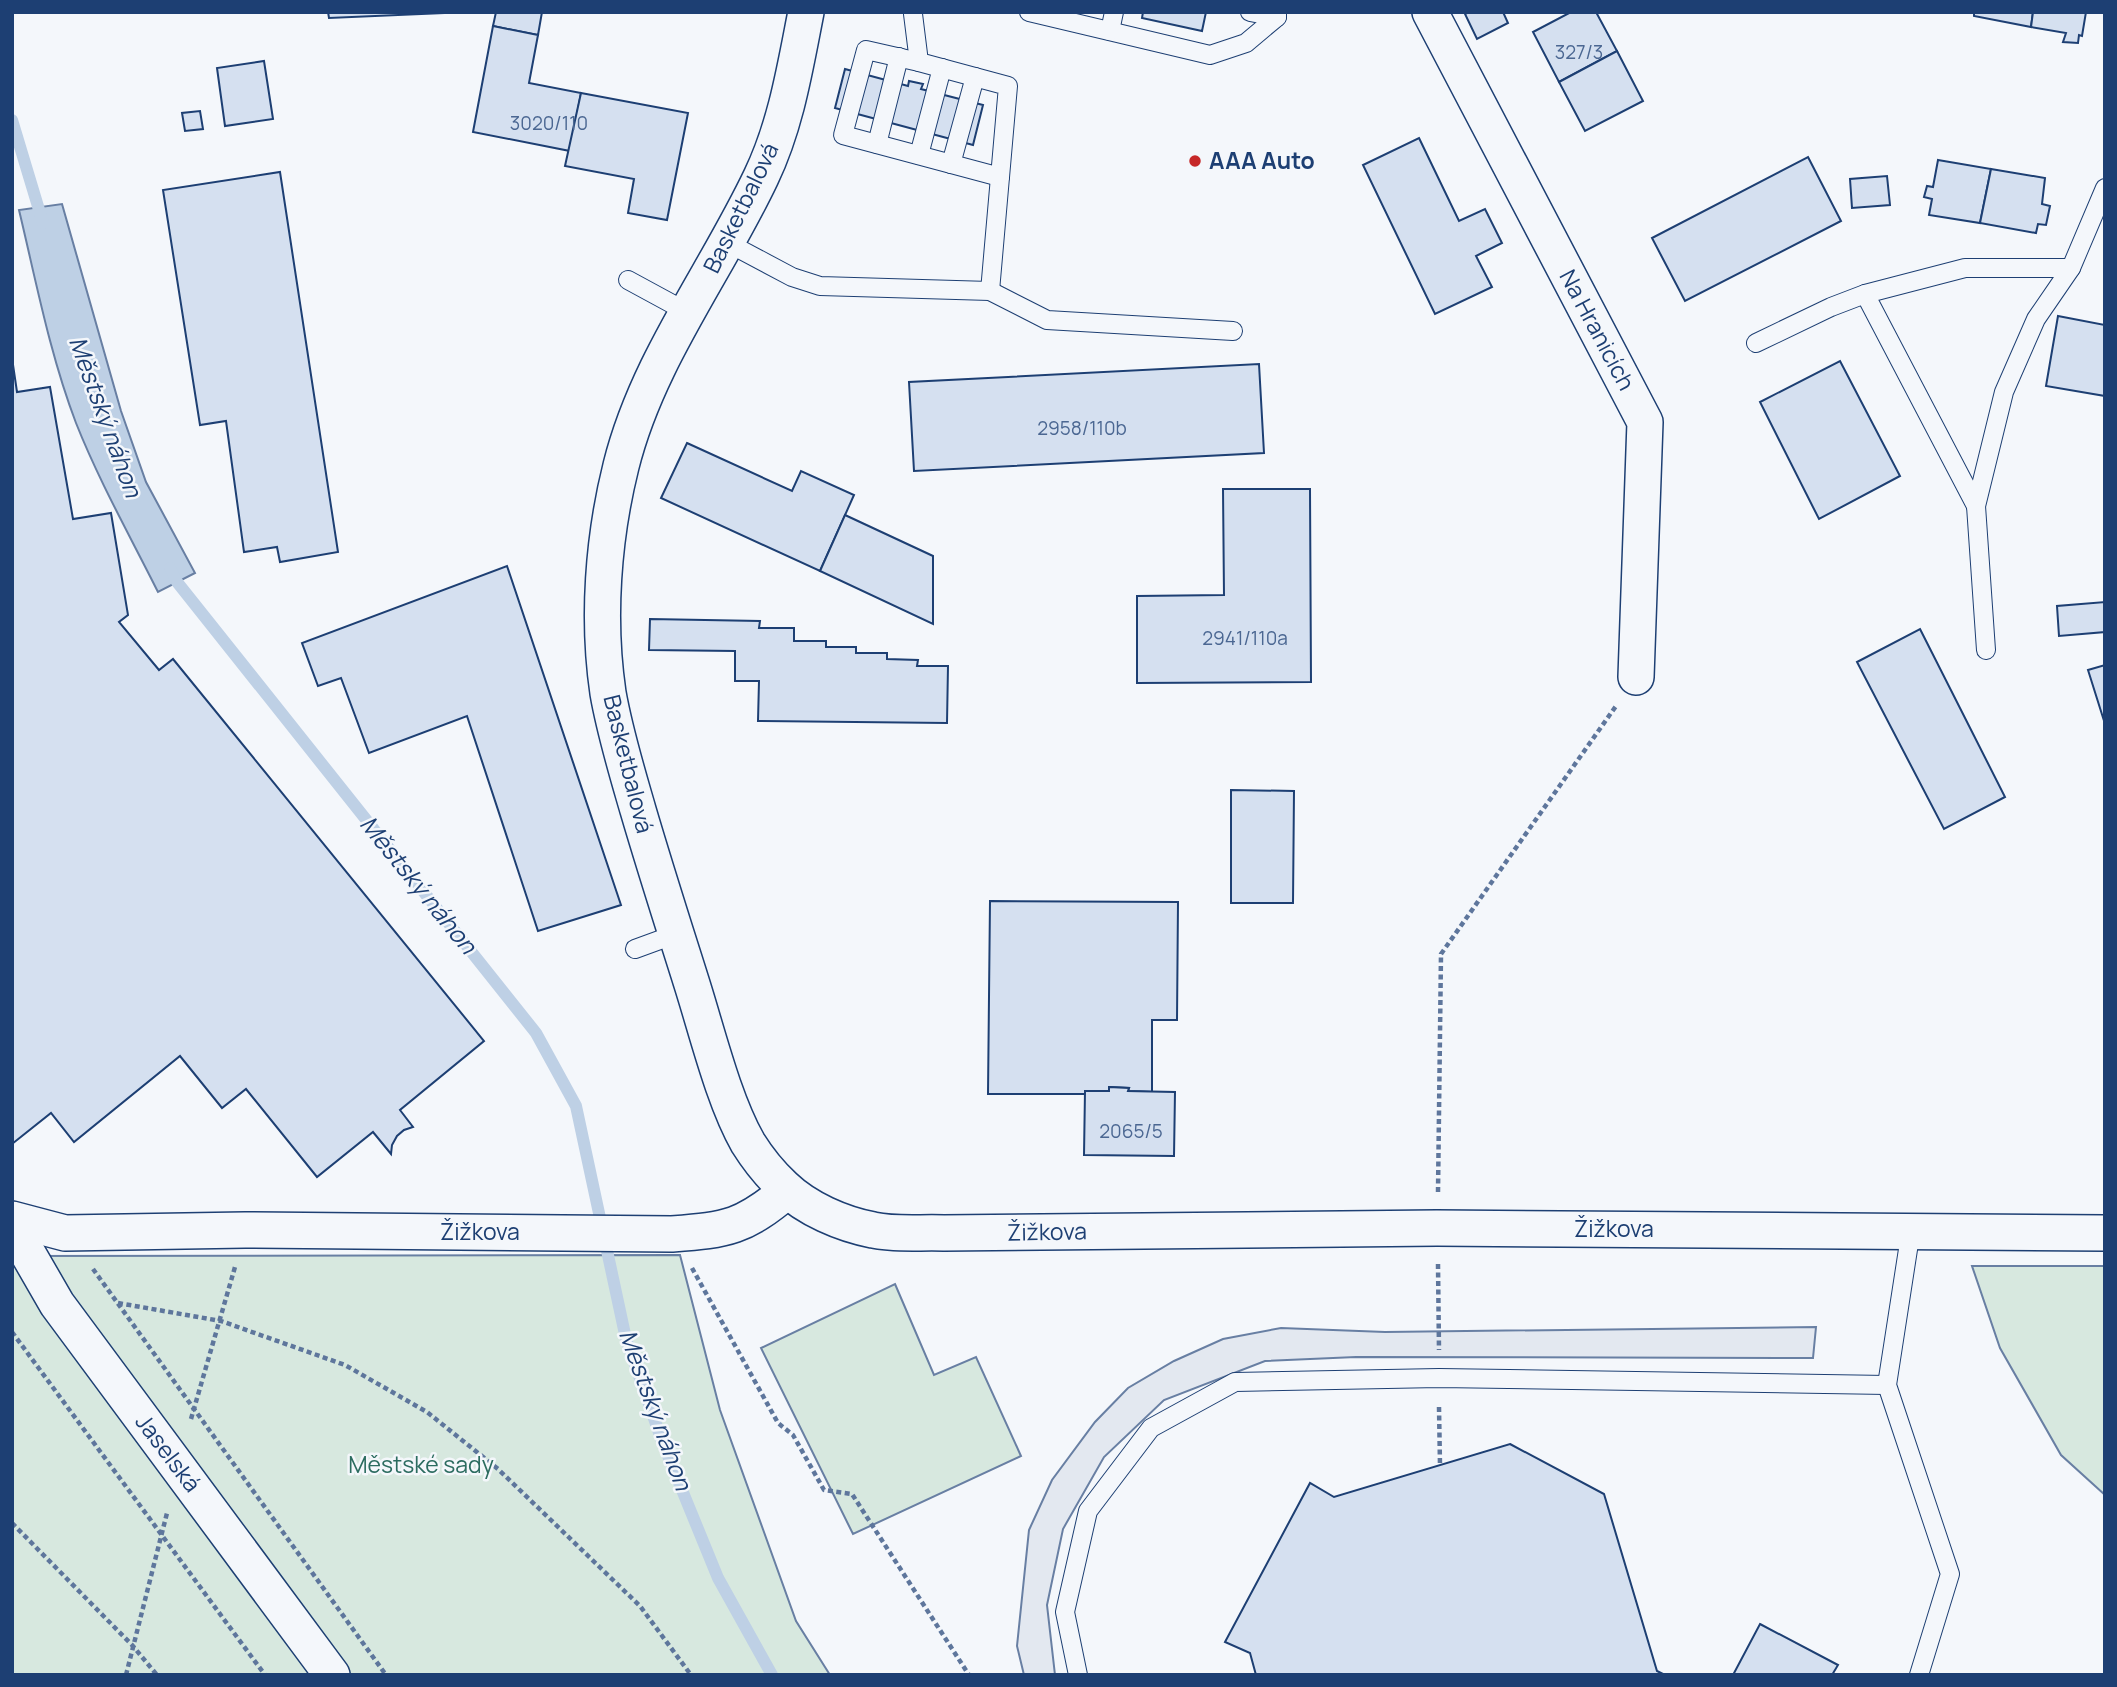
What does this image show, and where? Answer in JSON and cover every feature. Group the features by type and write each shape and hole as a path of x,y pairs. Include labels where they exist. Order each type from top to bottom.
{"street":[{"name":"Basketbalová","path":"787,1191 747,1141 733,1108 676,934 619,745 608,692 603,617 608,533 621,465 648,386 763,173 787,107 806,12"},
{"name":"Na Hranicích","path":"1430,12 1645,422 1636,677"},
{"name":"Žižkova","path":"12,1219 65,1233 259,1230 673,1234 735,1226 761,1213 787,1191 834,1219 876,1231 944,1233 1437,1228 2105,1233"},
{"name":"Jaselská","path":"12,1226 57,1304 332,1675"}],"lane":[{"path":"1029,12 1210,55 1246,43 1277,15"},
{"path":"1111,32 1114,12"},
{"path":"1250,12 1277,15"},
{"path":"912,13 919,62"},
{"path":"989,291 1000,177 1008,86 866,50 843,135 1000,177"},
{"path":"877,144 899,57"},
{"path":"919,155 942,68"},
{"path":"951,164 975,77"},
{"path":"1986,650 1976,506 2004,392 2036,319 2071,268 2105,188"},
{"path":"727,243 792,277 820,286 989,291 1047,320 1233,331"},
{"path":"1756,343 1865,294 1965,268 2071,268"},
{"path":"628,280 687,312"},
{"path":"1865,294 1976,506"},
{"path":"635,949 676,934"},
{"path":"1911,1230 1887,1385 1950,1574 1919,1675"},
{"path":"1078,1675 1065,1612 1088,1511 1151,1428 1235,1382 1439,1378 1887,1385"}],"path":[{"path":"1440,1465 1437,1228 1441,954 1636,677"},
{"path":"65,1233 386,1675"},
{"path":"673,1234 778,1423 793,1435 824,1490 852,1494 970,1675"},
{"path":"126,1675 178,1468 237,1258"},
{"path":"118,1303 221,1321 345,1365 426,1412 498,1469 640,1606 691,1675"},
{"path":"12,1332 265,1675"},
{"path":"12,1523 157,1675"}],"green space":[{"name":"Městské sady","path":"680,1255 720,1410 796,1621 830,1675 12,1675 12,1256"},
{"path":"1972,1266 2105,1266 2105,1495 2061,1455 2000,1348"},
{"path":"895,1284 934,1375 976,1357 1021,1456 853,1534 761,1348"}],"shaded area":[{"path":"1816,1327 1813,1358 1356,1357 1265,1361 1164,1400 1104,1457 1063,1529 1047,1605 1055,1675 1024,1675 1017,1646 1029,1530 1052,1480 1095,1422 1128,1388 1174,1361 1223,1339 1281,1328 1385,1332"}],"water":[{"path":"62,204 121,411 146,482 195,573 158,592 85,445 44,318 19,210"}],"building":[{"path":"328,12 468,12 329,18"},
{"path":"496,12 542,12 538,35 493,26"},
{"path":"1143,12 1206,12 1202,31 1142,18"},
{"path":"1503,12 1508,23 1477,39 1465,14"},
{"path":"1571,12 1596,12 1617,51 1559,82 1533,32"},
{"path":"1974,12 2033,12 2031,27 1974,16"},
{"path":"2033,12 2086,12 2082,36 2079,35 2078,43 2063,42 2066,33 2031,27"},
{"path":"493,26 538,35 529,83 581,93 570,151 473,132"},
{"path":"1617,51 1643,101 1585,131 1559,82"},
{"path":"264,61 273,119 225,126 217,68"},
{"path":"845,69 908,86 909,81 923,84 921,89 983,105 973,145 835,108"},
{"path":"581,93 688,113 667,220 628,213 634,179 565,166"},
{"path":"200,111 203,129 185,131 182,113"},
{"path":"1419,138 1459,221 1485,209 1502,243 1476,256 1492,287 1435,314 1363,165"},
{"path":"1808,157 1841,221 1685,301 1652,238"},
{"path":"1938,160 1991,169 1980,223 1929,215 1932,199 1924,197 1927,186 1933,187"},
{"path":"1991,169 2045,178 2042,204 2050,206 2046,225 2038,224 2036,233 1980,223"},
{"path":"280,172 338,552 280,562 277,547 244,552 226,421 200,425 163,190"},
{"path":"1887,176 1890,205 1852,208 1850,179"},
{"path":"2058,316 2105,325 2105,396 2046,386"},
{"path":"12,358 17,392 50,387 73,519 111,513 128,615 119,622 159,670 173,659 484,1041 400,1110 413,1127 397,1136 391,1154 373,1132 317,1177 246,1089 222,1108 180,1056 74,1142 51,1113 12,1144"},
{"path":"1840,361 1900,476 1819,519 1760,402"},
{"path":"1259,364 1264,453 914,471 909,382"},
{"path":"687,443 792,491 801,471 854,495 820,571 661,498"},
{"path":"1223,489 1310,489 1311,682 1137,683 1137,596 1224,595"},
{"path":"845,515 933,556 933,624 820,571"},
{"path":"507,566 621,905 538,931 467,716 369,753 341,678 318,686 302,643"},
{"path":"2105,602 2105,632 2059,636 2057,606"},
{"path":"650,619 760,621 759,628 794,628 794,641 826,641 826,647 856,647 856,653 887,653 887,659 918,660 917,666 948,666 947,723 758,721 759,681 735,681 735,651 649,650"},
{"path":"1920,629 2005,797 1944,829 1857,662"},
{"path":"2105,665 2105,724 2088,670"},
{"path":"1231,790 1294,791 1293,903 1231,903"},
{"path":"990,901 1178,902 1177,1020 1152,1020 1152,1092 1109,1087 1109,1091 1085,1091 1085,1094 988,1094"},
{"path":"1109,1087 1129,1088 1128,1091 1175,1092 1174,1156 1084,1155 1085,1091 1109,1091"},
{"path":"1510,1444 1604,1494 1657,1671 1665,1675 1256,1675 1250,1653 1225,1642 1310,1483 1334,1497"},
{"path":"1760,1624 1838,1665 1832,1675 1733,1675"}],"waterway":[{"name":"Městský náhon","path":"12,120 43,223"},
{"name":"Městský náhon","path":"170,568 177,582 536,1033 576,1106 626,1339 662,1441 718,1578 772,1675"}],"place":[{"name":"AAA Auto","path":"1195,161"}]}
